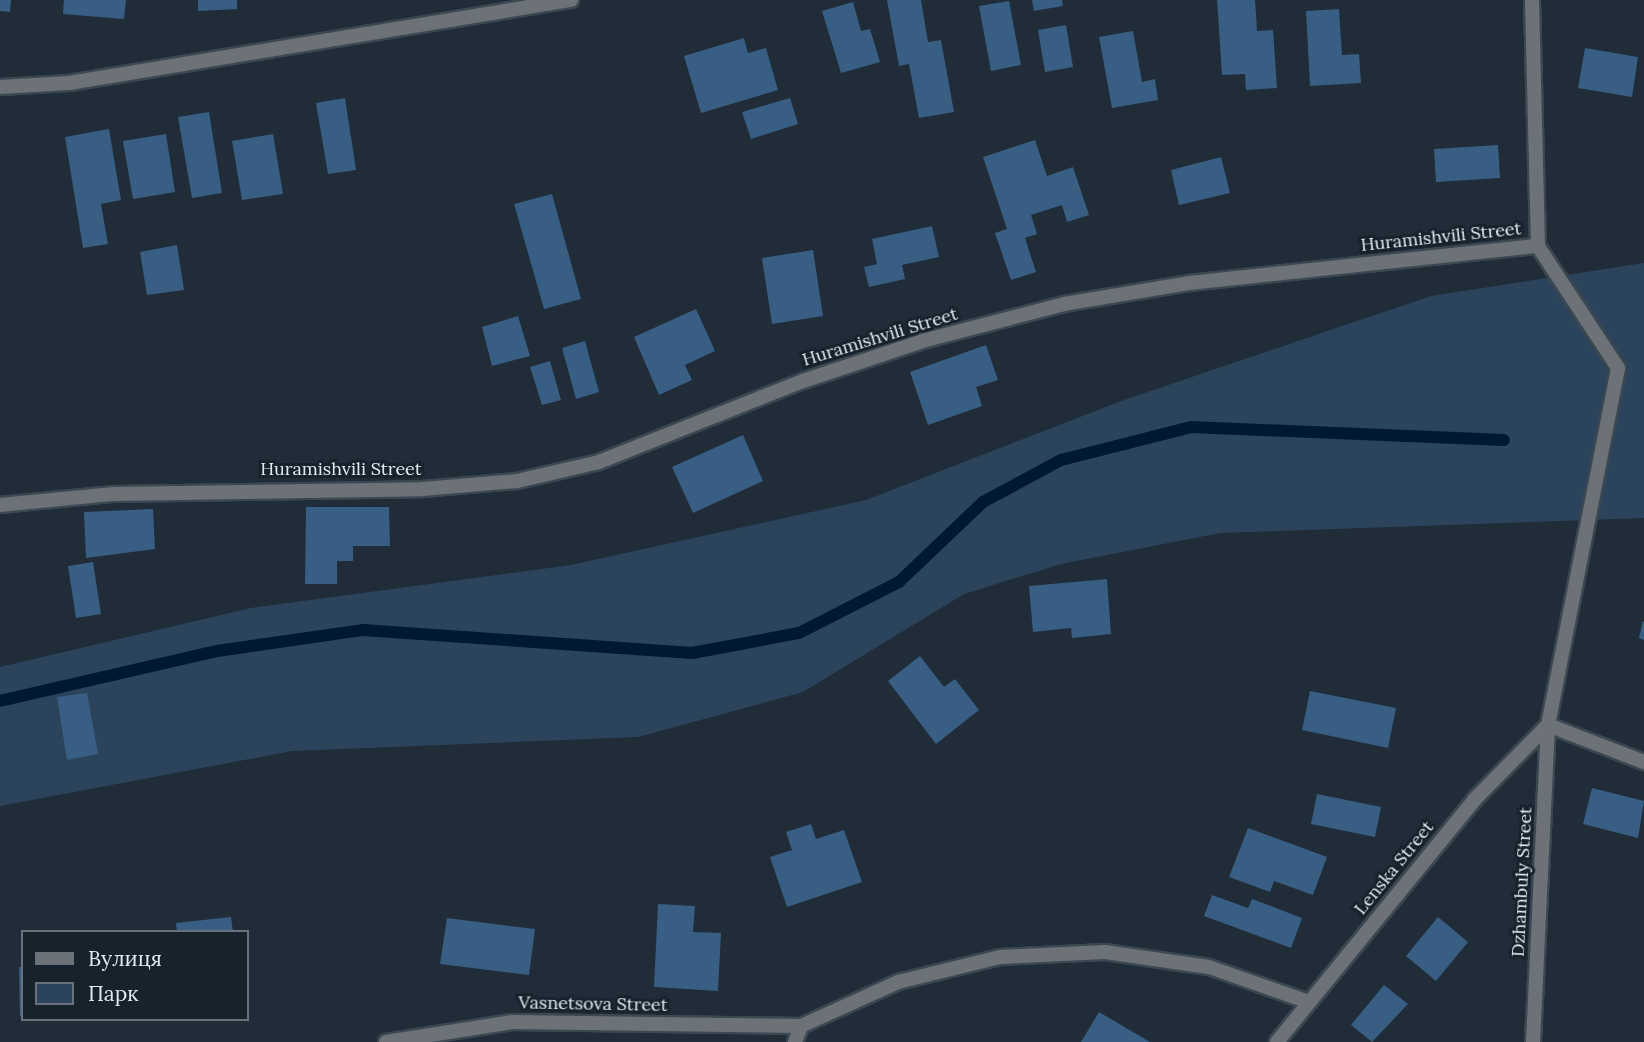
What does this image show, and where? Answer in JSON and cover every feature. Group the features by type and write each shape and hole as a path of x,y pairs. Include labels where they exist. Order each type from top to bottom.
{"street":[{"path":"0,87 69,83 570,0"},
{"name":"Huramishvili Street","path":"0,505 113,494 424,489 517,481 599,462 803,381 914,344 1064,304 1189,283 1538,246 1532,0"},
{"name":"Dzhambuly Street","path":"1533,1042 1548,725 1618,368 1538,246"},
{"path":"1548,725 1644,762"},
{"name":"Lenska Street","path":"1277,1042 1475,799 1548,725"},
{"name":"Vasnetsova Street","path":"386,1042 512,1021 801,1026 898,982 987,960 1105,952 1209,967 1310,1002"},
{"path":"795,1042 801,1026"}],"green space":[{"path":"1644,263 1644,518 1220,533 1061,564 964,594 803,692 638,737 292,751 0,806 0,667 251,608 571,565 866,500 1124,400 1431,296"}],"building":[{"path":"0,0 11,0 10,12 0,11"},
{"path":"64,0 126,0 124,19 63,14"},
{"path":"198,0 237,0 237,9 198,11"},
{"path":"887,0 921,0 928,42 941,40 954,112 919,118 909,64 899,66"},
{"path":"1032,0 1062,0 1063,6 1034,11"},
{"path":"1217,0 1255,0 1257,31 1273,30 1277,88 1246,90 1245,74 1222,75"},
{"path":"1009,1 1021,65 991,71 979,6"},
{"path":"853,2 861,31 870,29 880,62 841,73 822,11"},
{"path":"1339,9 1342,55 1359,54 1361,83 1310,86 1306,11"},
{"path":"1066,25 1073,67 1045,72 1038,30"},
{"path":"1133,31 1142,82 1155,79 1158,100 1112,108 1099,37"},
{"path":"744,38 748,53 766,48 778,90 701,113 684,56"},
{"path":"1585,48 1638,57 1632,97 1578,88"},
{"path":"345,98 356,170 328,174 316,103"},
{"path":"790,98 798,124 751,139 742,112"},
{"path":"209,112 222,193 192,198 178,117"},
{"path":"109,129 121,200 101,204 108,244 83,248 65,137"},
{"path":"166,134 175,192 133,199 123,141"},
{"path":"273,134 283,194 242,200 232,141"},
{"path":"1035,140 1047,176 1073,167 1089,215 1067,222 1062,205 1031,215 1037,234 1025,238 1036,272 1011,280 995,233 1007,229 983,157"},
{"path":"1498,145 1500,178 1436,182 1434,149"},
{"path":"1221,157 1230,193 1179,205 1171,170"},
{"path":"552,194 581,299 544,309 514,204"},
{"path":"932,226 939,257 902,265 905,279 869,287 864,267 877,264 872,239"},
{"path":"177,245 184,290 147,295 140,252"},
{"path":"813,250 823,316 772,324 762,258"},
{"path":"696,309 715,351 685,365 692,380 659,395 634,337"},
{"path":"518,316 530,356 492,366 482,327"},
{"path":"585,341 599,392 576,399 562,348"},
{"path":"986,345 998,380 976,387 982,406 928,425 910,372"},
{"path":"550,361 561,400 542,405 530,367"},
{"path":"743,435 763,481 693,513 672,467"},
{"path":"306,507 389,507 390,546 353,546 353,561 337,561 337,584 305,584"},
{"path":"153,509 155,549 86,558 84,512"},
{"path":"93,562 101,614 76,618 68,566"},
{"path":"1107,579 1111,634 1072,638 1071,628 1033,632 1029,586"},
{"path":"1644,622 1644,640 1639,638"},
{"path":"920,656 944,687 955,679 979,710 936,744 888,681"},
{"path":"1310,691 1396,708 1388,748 1302,730"},
{"path":"87,693 98,754 67,760 57,697"},
{"path":"1592,788 1644,801 1638,838 1583,824"},
{"path":"1317,794 1381,807 1375,837 1311,824"},
{"path":"811,824 816,839 844,830 862,882 787,907 770,857 792,850 786,832"},
{"path":"1248,828 1327,857 1313,895 1274,881 1270,892 1229,877"},
{"path":"1212,895 1248,908 1252,899 1302,918 1291,948 1204,916"},
{"path":"658,904 695,906 693,932 721,933 718,991 654,987"},
{"path":"231,917 233,930 177,930 176,923"},
{"path":"1438,917 1468,942 1436,981 1406,956"},
{"path":"447,918 535,929 529,975 440,964"},
{"path":"19,967 21,967 21,1016"},
{"path":"1384,985 1408,1004 1372,1042 1351,1025"},
{"path":"1099,1012 1150,1042 1081,1042"}],"waterway":[{"path":"0,701 217,651 363,630 692,653 799,633 899,582 983,502 1061,460 1191,427 1504,440"}]}
